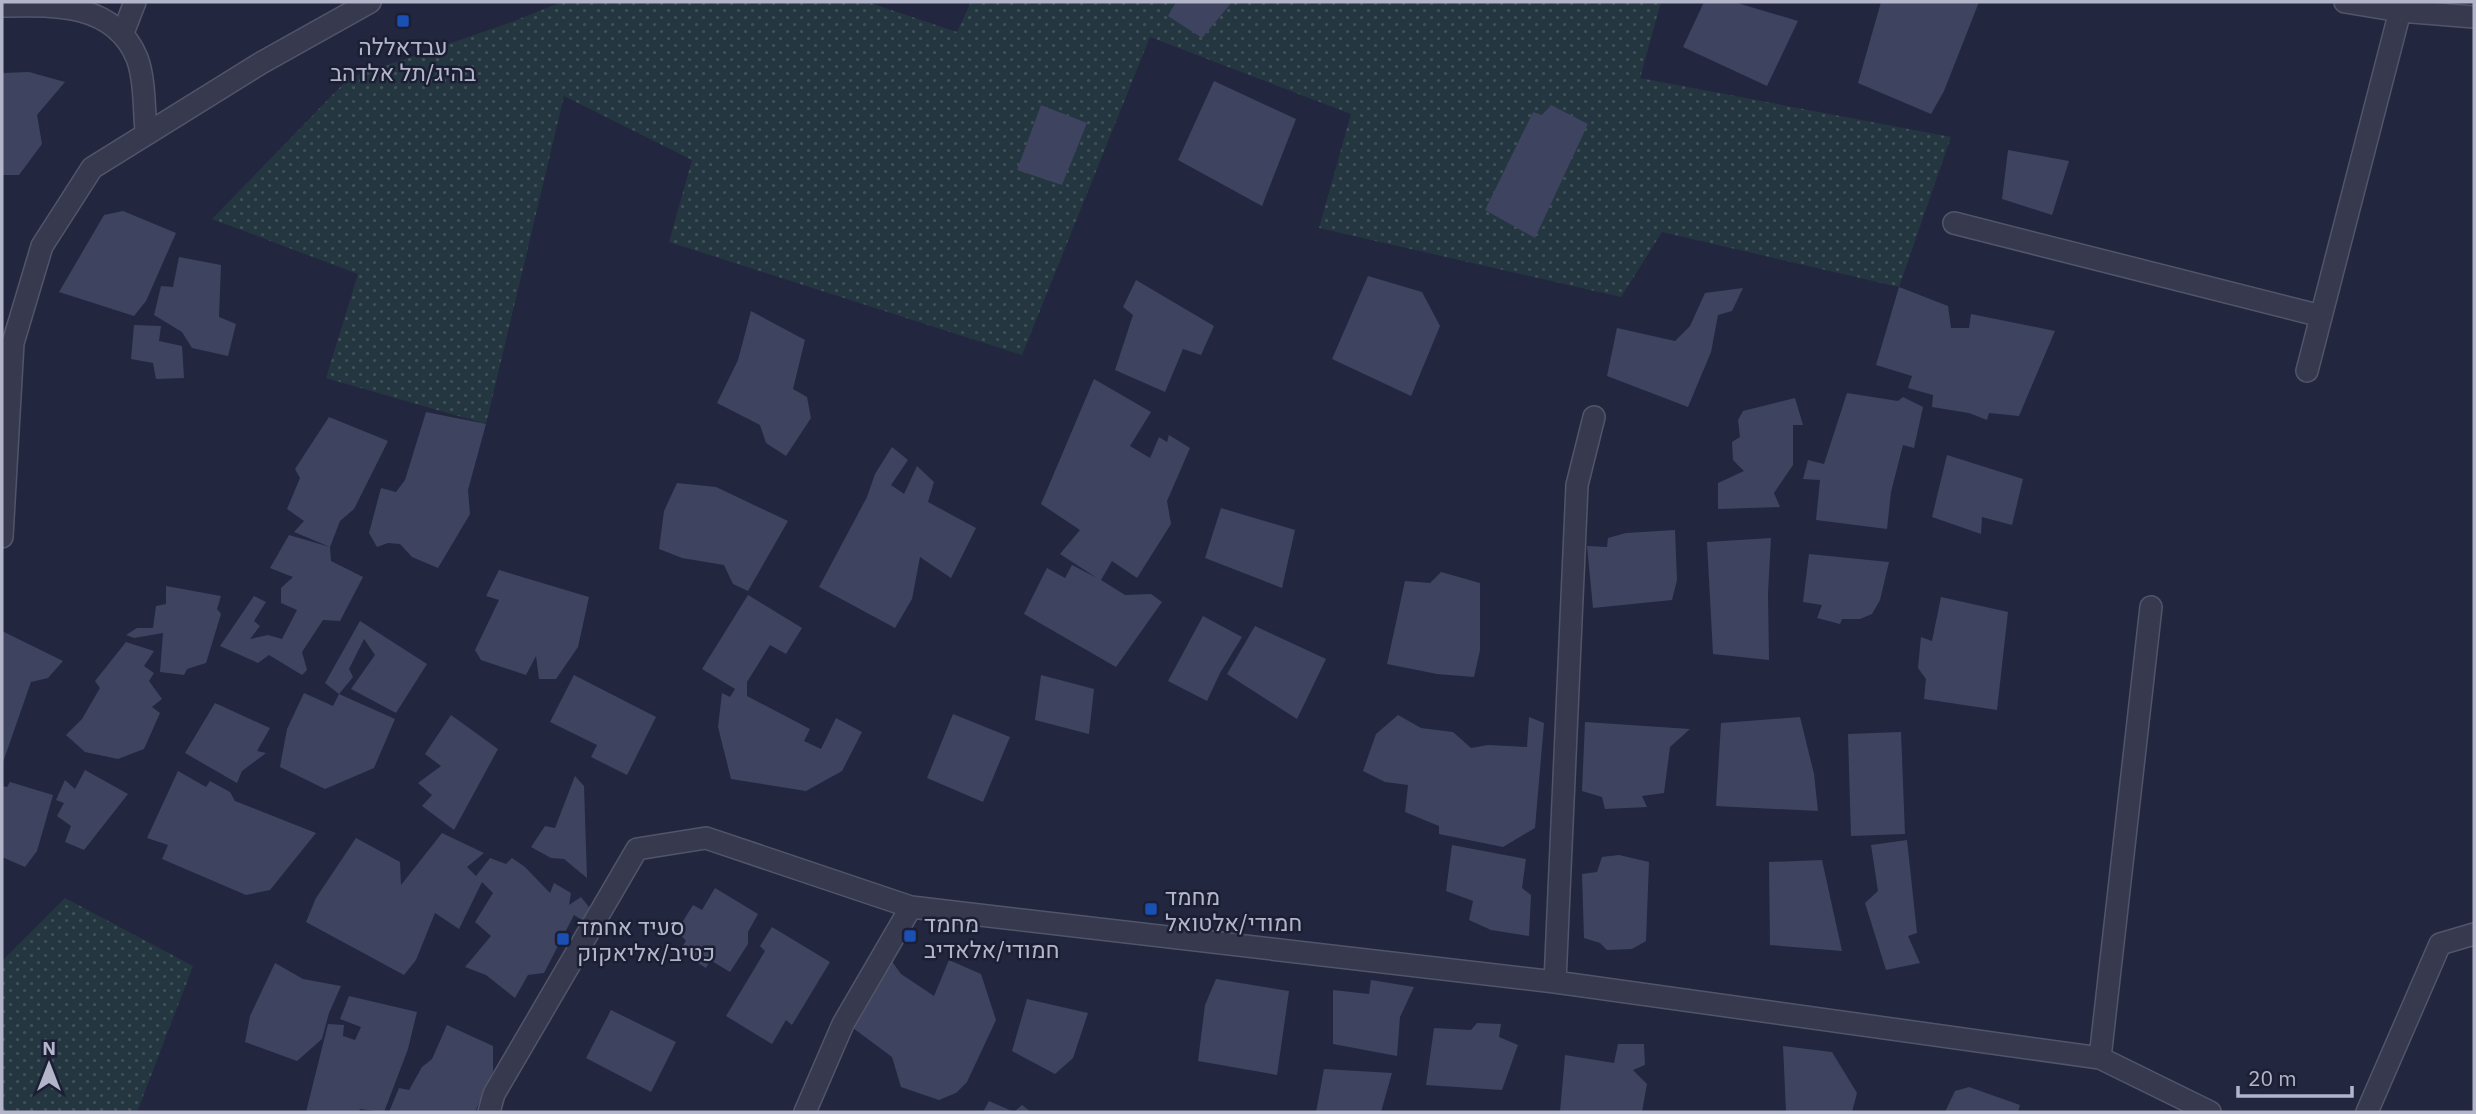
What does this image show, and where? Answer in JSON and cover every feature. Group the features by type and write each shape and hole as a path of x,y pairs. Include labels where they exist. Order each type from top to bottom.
{"street":[{"path":"123,33 135,2"},
{"path":"2,537 13,343 42,246 92,168 146,132 370,2"},
{"path":"2345,2 2400,11 2474,17"},
{"path":"2,6 50,5 97,14 123,33 138,59 146,132"},
{"path":"2307,371 2400,11"},
{"path":"1954,223 2321,316"},
{"path":"1555,982 1577,485 1594,417"},
{"path":"2100,1058 2151,607"},
{"path":"489,1112 494,1094 637,849 706,838 911,906 1555,982 2100,1058 2210,1112"},
{"path":"805,1112 843,1024 911,906"},
{"path":"2367,1112 2440,944 2474,933"}],"shaded area":[{"path":"562,2 867,2 957,32 971,2 1661,2 1640,78 1951,137 1899,287 1662,232 1621,297 1319,228 1351,114 1150,37 1022,355 669,242 692,160 564,96 486,424 326,378 358,274 212,219 349,78"},
{"path":"65,898 193,966 137,1112 2,1112 2,961"}],"building":[{"path":"1176,2 1232,2 1202,38 1168,16"},
{"path":"1704,2 1734,2 1798,21 1767,86 1683,47"},
{"path":"1881,2 1979,2 1944,91 1931,114 1858,83"},
{"path":"29,72 65,82 37,115 42,144 19,175 2,175 2,73"},
{"path":"1214,81 1296,119 1262,206 1178,160"},
{"path":"1041,105 1087,123 1062,185 1017,170"},
{"path":"1551,105 1588,124 1535,238 1485,210 1533,112 1542,115"},
{"path":"2008,150 2069,161 2052,215 2002,199"},
{"path":"123,211 176,233 146,301 134,316 59,292 104,215"},
{"path":"179,257 221,265 219,317 236,324 228,356 192,348 182,332 154,315 161,286 173,287"},
{"path":"1368,276 1422,292 1440,326 1411,396 1332,359"},
{"path":"1136,280 1214,326 1201,355 1183,349 1165,392 1115,370 1133,315 1123,307"},
{"path":"1899,287 1948,306 1951,328 1969,328 1971,314 2055,331 2019,416 1989,413 1987,420 1969,413 1932,407 1933,395 1908,388 1912,376 1876,365"},
{"path":"1743,288 1732,311 1718,315 1711,352 1688,407 1607,376 1617,328 1675,341 1690,326 1705,293"},
{"path":"751,311 805,340 793,389 807,397 811,418 786,456 766,443 760,425 717,403 738,360"},
{"path":"134,325 161,326 159,341 182,346 184,378 156,379 153,363 131,359"},
{"path":"1094,379 1151,412 1130,446 1150,458 1159,437 1167,442 1169,435 1190,448 1167,501 1171,524 1137,578 1112,561 1101,580 1125,595 1151,594 1162,602 1116,667 1024,614 1047,568 1065,578 1072,565 1097,578 1060,554 1080,530 1041,504"},
{"path":"1847,393 1898,401 1903,397 1923,407 1914,448 1903,445 1891,492 1887,529 1816,520 1820,480 1803,479 1808,460 1824,464"},
{"path":"1795,398 1803,425 1793,425 1793,465 1774,493 1780,507 1718,509 1718,483 1744,471 1733,460 1732,442 1740,437 1738,420 1743,411"},
{"path":"426,412 486,424 468,490 470,514 438,568 412,557 400,544 388,543 377,547 369,533 381,488 396,492 405,480"},
{"path":"329,417 388,441 354,509 340,521 330,547 294,532 304,521 287,509 300,478 295,469"},
{"path":"892,447 908,460 891,485 904,494 917,466 934,482 928,502 976,528 951,578 920,557 912,599 895,628 819,587 867,497 875,474"},
{"path":"1947,455 2023,479 2012,525 1982,517 1981,534 1932,517"},
{"path":"677,483 716,487 788,521 748,591 733,584 724,565 682,558 659,549 664,511"},
{"path":"1221,508 1295,530 1282,588 1205,558"},
{"path":"1675,530 1677,580 1672,600 1593,608 1587,546 1607,547 1608,538 1626,533"},
{"path":"289,535 330,547 331,561 363,577 340,621 323,620 302,652 307,670 302,675 269,655 258,663 220,646 254,596 266,602 254,621 260,626 250,639 268,635 282,639 297,610 281,603 281,588 293,577 270,568"},
{"path":"1771,538 1769,660 1713,654 1707,542"},
{"path":"1809,554 1889,562 1880,600 1872,614 1860,619 1842,619 1840,624 1817,618 1822,605 1803,602"},
{"path":"499,570 589,597 578,647 556,679 539,679 536,656 526,675 481,660 475,650 499,600 486,596"},
{"path":"1441,572 1480,583 1480,650 1474,677 1437,674 1387,664 1405,581 1430,583"},
{"path":"166,586 221,596 217,609 221,614 206,663 187,669 184,675 160,672 163,633 134,638 126,635 137,628 153,628 156,606 166,604"},
{"path":"748,595 802,628 786,654 770,645 747,682 747,696 810,729 804,741 821,749 836,718 862,732 842,771 806,791 731,779 718,727 722,693 730,697 735,689 702,669"},
{"path":"1941,597 2008,612 1997,710 1924,699 1926,679 1918,668 1921,637 1932,641"},
{"path":"1203,616 1242,637 1207,701 1168,681"},
{"path":"360,621 427,664 396,713 351,689 375,655 364,639 349,669 353,677 339,694 325,683"},
{"path":"1255,626 1326,659 1297,719 1227,674"},
{"path":"2,631 63,661 48,678 31,682 2,765"},
{"path":"126,642 154,651 144,666 154,673 149,681 162,699 152,707 160,713 144,749 118,759 85,752 66,735 82,719 100,688 95,681"},
{"path":"574,675 656,717 627,775 591,757 597,745 550,722"},
{"path":"1041,675 1094,689 1089,734 1035,720"},
{"path":"304,693 333,706 339,694 395,719 374,768 325,789 280,767 287,729"},
{"path":"215,703 270,728 257,751 266,753 242,771 237,783 185,753"},
{"path":"953,714 1010,737 983,802 927,778"},
{"path":"451,715 498,749 454,830 422,806 432,795 418,783 441,766 425,754"},
{"path":"1398,715 1421,728 1453,732 1471,748 1488,745 1527,747 1529,717 1544,723 1535,828 1503,847 1439,834 1439,826 1405,812 1408,785 1385,782 1363,771 1376,734"},
{"path":"1800,717 1814,774 1818,811 1716,806 1721,723"},
{"path":"1585,722 1690,729 1670,747 1664,793 1642,796 1647,807 1605,809 1602,797 1582,791"},
{"path":"1901,732 1905,834 1851,836 1848,734"},
{"path":"85,770 128,794 84,850 65,842 71,826 57,816 64,803 56,800 65,780 75,789"},
{"path":"178,771 206,787 210,781 230,792 235,801 316,833 270,890 246,895 162,859 168,845 147,838"},
{"path":"575,776 584,786 587,878 564,859 551,858 531,847 545,826 555,828"},
{"path":"10,782 53,795 37,851 25,867 2,857 2,786 7,787"},
{"path":"442,833 484,853 467,867 476,876 490,858 506,864 512,858 525,867 550,893 554,883 571,893 569,905 581,897 589,907 585,922 574,915 544,973 528,975 515,998 486,975 465,967 491,936 475,922 493,893 482,882 459,929 435,913 416,960 404,975 306,922 316,898 356,838 400,862 401,885"},
{"path":"1907,840 1917,933 1908,936 1920,963 1886,970 1865,903 1878,891 1871,845"},
{"path":"1452,845 1526,859 1522,888 1531,895 1529,936 1491,930 1469,920 1473,901 1446,891"},
{"path":"1619,855 1649,862 1646,941 1632,949 1607,950 1600,943 1584,938 1582,874 1597,872 1602,857"},
{"path":"1822,860 1842,951 1770,945 1769,862"},
{"path":"715,888 758,914 748,932 748,944 730,972 710,960 706,968 679,951 686,941 677,931 693,905 702,910"},
{"path":"772,927 830,962 792,1025 786,1020 772,1044 726,1016 765,951 760,946"},
{"path":"891,960 901,974 934,996 949,960 981,974 996,1020 967,1082 956,1093 939,1100 901,1087 892,1057 853,1028"},
{"path":"275,963 303,979 341,986 329,1013 322,1039 297,1061 245,1042 250,1016"},
{"path":"1216,979 1289,991 1277,1075 1198,1061 1205,1005"},
{"path":"1371,980 1414,987 1400,1017 1397,1056 1333,1044 1333,990 1369,994"},
{"path":"349,996 417,1012 408,1049 384,1112 359,1109 362,1112 306,1112 328,1024 344,1025 343,1036 355,1040 361,1027 340,1019"},
{"path":"1027,999 1088,1013 1073,1058 1055,1074 1012,1051"},
{"path":"611,1010 676,1042 651,1092 586,1058"},
{"path":"1477,1023 1501,1024 1499,1037 1518,1045 1502,1090 1426,1085 1434,1028 1471,1030"},
{"path":"447,1025 493,1046 493,1071 475,1112 389,1112 399,1088 409,1090 422,1067 432,1059"},
{"path":"1618,1044 1644,1044 1645,1065 1633,1070 1647,1084 1642,1112 1560,1112 1565,1055 1614,1063"},
{"path":"1783,1046 1832,1052 1857,1093 1852,1112 1786,1112"},
{"path":"1324,1069 1392,1073 1381,1112 1316,1112"},
{"path":"1969,1087 2020,1105 2018,1112 1945,1112 1955,1091"},
{"path":"989,1101 1014,1112 983,1112"},
{"path":"1022,1105 1031,1112 1014,1112"}],"place":[{"name":"עבדאללה בהיג/תל אלדהב","path":"403,21"},
{"name":"מחמד חמודי/אלטואל","path":"1151,909"},
{"name":"מחמד חמודי/אלאדיב","path":"910,936"},
{"name":"סעיד אחמד כטיב/אליאקוק","path":"563,939"}]}
